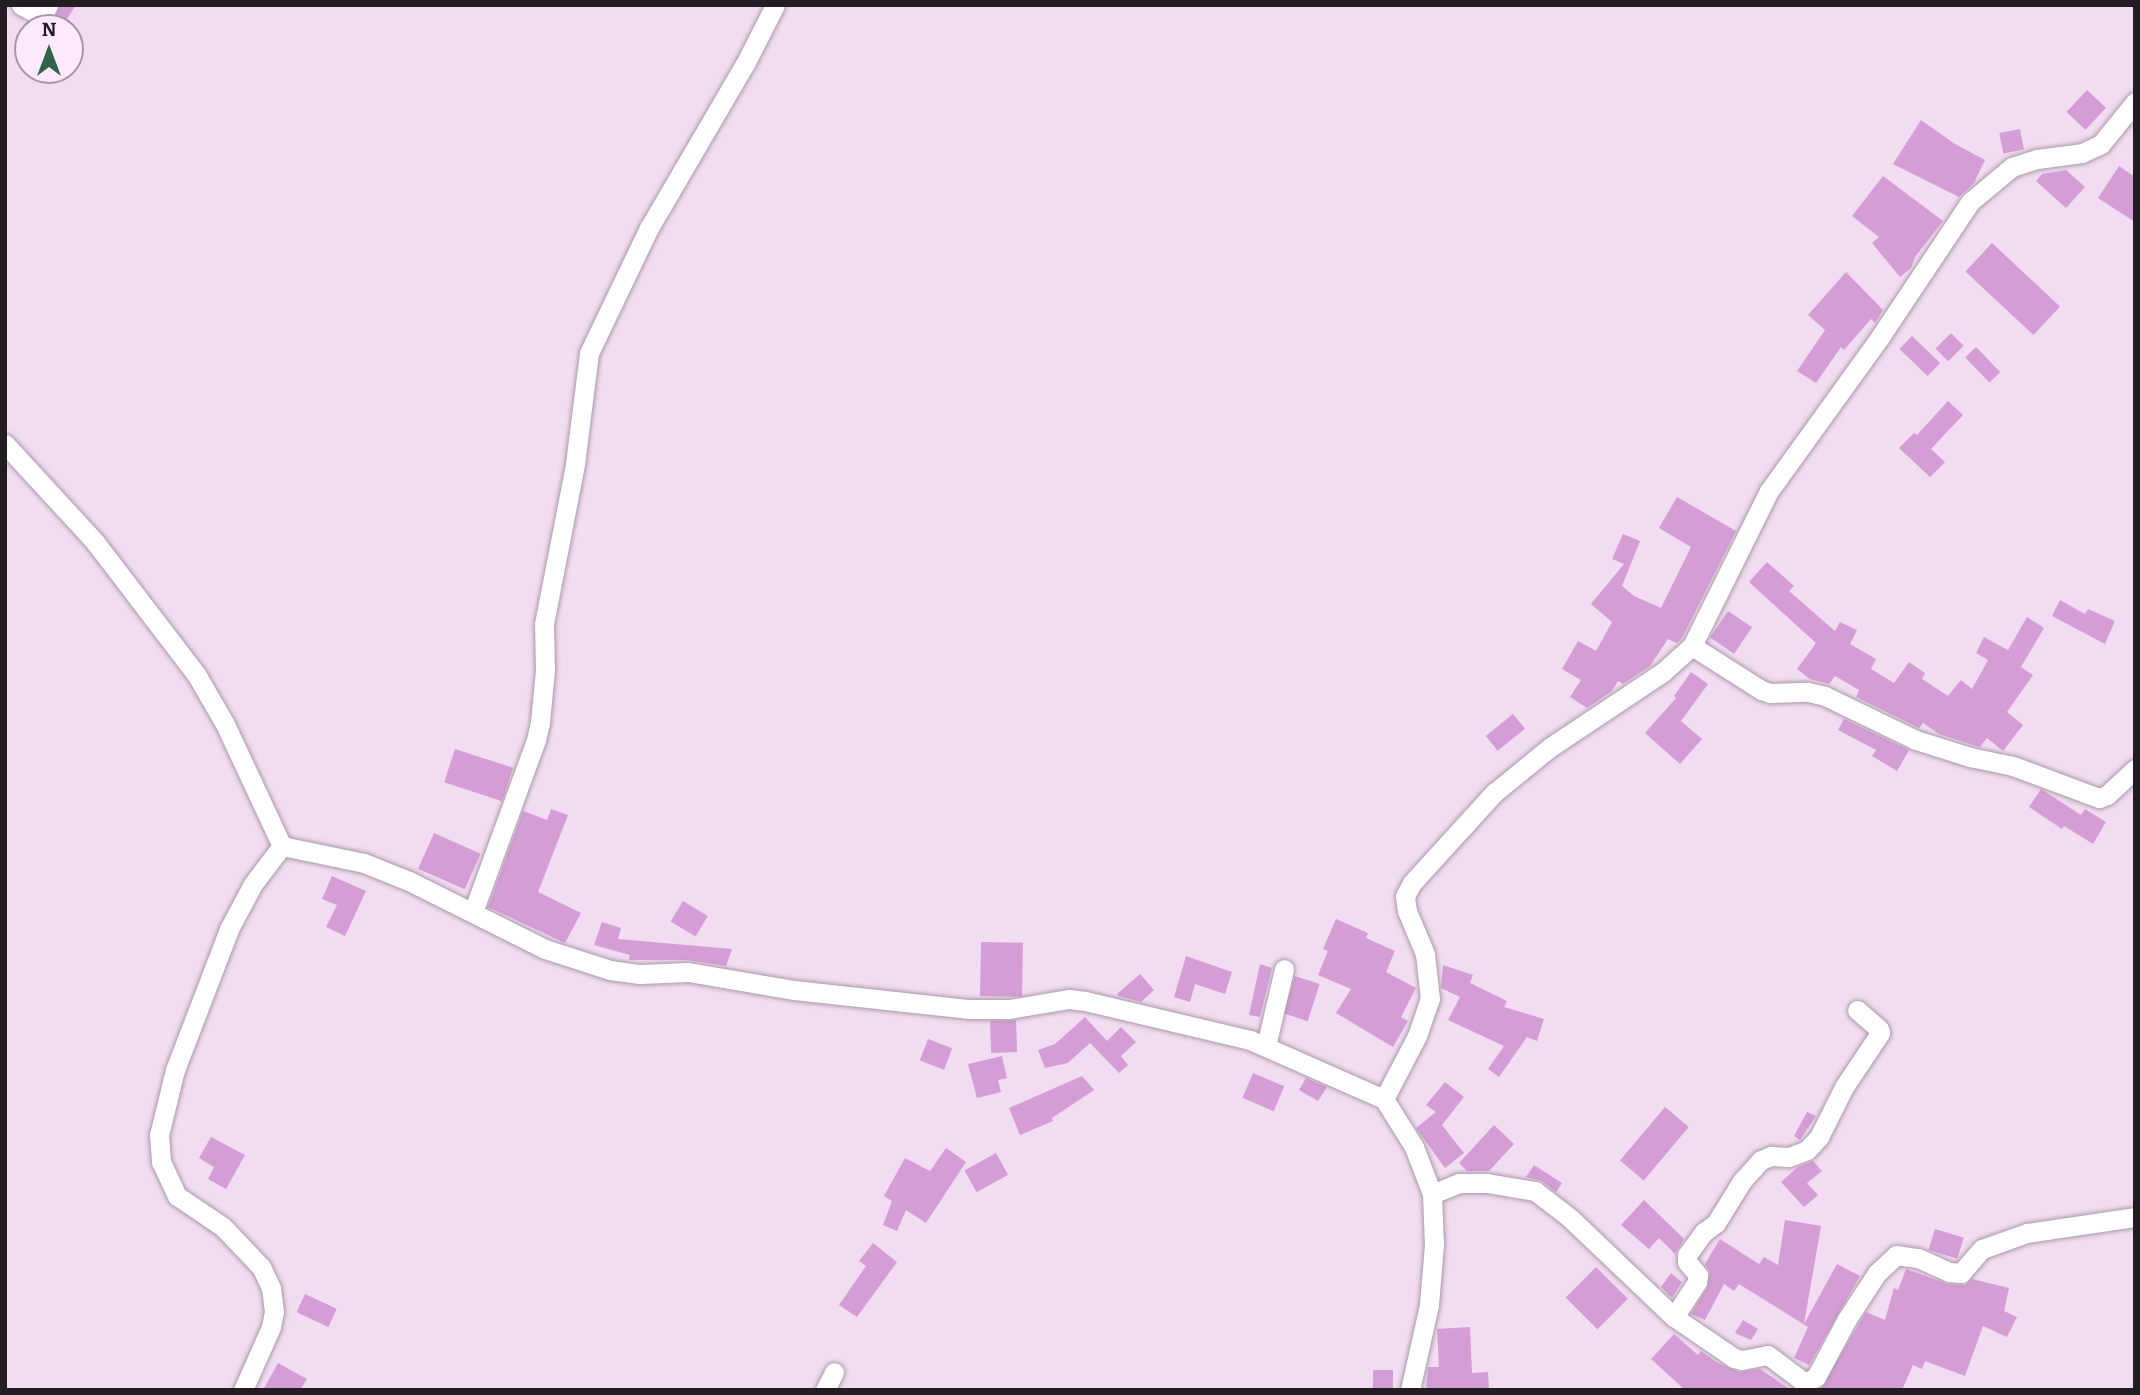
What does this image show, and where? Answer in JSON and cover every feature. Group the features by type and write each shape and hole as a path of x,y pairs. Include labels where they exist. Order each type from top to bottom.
{"street":[{"path":"21,5 38,14 45,11 48,5"},
{"path":"472,912 536,740 543,701 544,624 577,452 589,353 595,335 649,228 745,64 775,5"},
{"path":"1384,1099 1417,1036 1430,999 1425,954 1407,911 1405,896 1412,883 1494,793 1549,748 1663,672 1692,646 1769,491 1880,337 1970,202 2012,167 2037,159 2082,153 2101,144 2121,123 2135,102"},
{"path":"5,444 95,542 196,674 225,724 282,846"},
{"path":"1692,646 1761,690 1825,696 1916,740 1970,757 2013,766 2099,798 2107,795 2135,769"},
{"path":"282,846 365,863 545,949 617,971 688,972 794,990 970,1009 1009,1009 1069,999 1190,1023 1266,1046 1384,1099 1414,1147 1432,1194 1434,1245 1429,1305 1410,1390"},
{"path":"243,1390 271,1327 274,1312 271,1287 261,1267 223,1227 177,1196 161,1162 159,1135 175,1070 229,929 253,884 282,846"},
{"path":"1266,1046 1284,969"},
{"path":"1674,1317 1697,1282 1698,1275 1687,1262 1687,1255 1704,1232 1716,1223 1742,1181 1761,1160 1770,1156 1789,1157 1807,1150 1819,1137 1844,1087 1880,1033 1877,1026 1857,1010"},
{"path":"1432,1194 1459,1183 1487,1183 1535,1191 1570,1217 1674,1317 1734,1358 1768,1355 1799,1380 1809,1382 1816,1377 1838,1333 1877,1273 1896,1255 1918,1258 1948,1272 1961,1273 1982,1249 2026,1233 2135,1217"}],"building":[{"path":"60,5 76,5 70,14 56,14"},
{"path":"2087,90 2106,108 2086,130 2067,112"},
{"path":"1921,120 1955,144 1985,160 1974,183 1959,197 1893,164"},
{"path":"2020,129 2024,150 2003,154 1999,133"},
{"path":"2119,166 2135,177 2135,222 2098,198"},
{"path":"2066,170 2085,187 2066,208 2036,181 2042,174"},
{"path":"1883,176 1943,221 1915,257 1911,268 1900,277 1872,243 1879,237 1852,216"},
{"path":"1992,243 2060,306 2033,335 1965,272"},
{"path":"1846,272 1883,310 1875,323 1871,319 1844,350 1841,347 1816,383 1797,371 1825,330 1808,315"},
{"path":"1951,333 1964,346 1948,361 1935,349"},
{"path":"1912,336 1940,363 1928,376 1899,349"},
{"path":"1976,347 2000,372 1990,383 1965,357"},
{"path":"1948,401 1963,415 1931,449 1945,462 1930,477 1899,448 1914,433 1917,435"},
{"path":"1677,497 1736,531 1682,638 1677,643 1668,639 1650,666 1623,684 1618,681 1612,691 1587,708 1570,697 1581,680 1562,669 1578,641 1596,651 1612,622 1591,604 1624,564 1612,559 1623,534 1640,541 1622,586 1634,596 1661,608 1691,547 1659,528"},
{"path":"1767,562 1794,586 1789,591 1835,631 1840,622 1857,630 1850,644 1876,659 1871,669 1894,683 1909,662 1925,673 1922,679 1948,696 1961,680 1972,689 1988,660 1976,653 1984,637 2008,650 2027,617 2044,628 2021,667 2033,675 2007,712 2023,725 2003,751 1987,738 1980,747 1939,734 1923,723 1919,728 1856,697 1859,690 1835,676 1829,684 1810,679 1797,669 1816,643 1749,582"},
{"path":"2060,600 2085,614 2088,609 2115,621 2105,644 2052,616"},
{"path":"1728,611 1752,627 1734,654 1710,638"},
{"path":"1691,672 1708,684 1681,721 1702,739 1680,764 1645,733 1676,698 1674,696"},
{"path":"1513,714 1525,729 1498,751 1486,736"},
{"path":"1844,719 1909,750 1897,771 1872,756 1876,750 1838,730"},
{"path":"455,749 513,768 502,801 444,782"},
{"path":"2041,789 2081,815 2085,809 2106,822 2093,844 2064,826 2062,829 2029,807"},
{"path":"551,809 568,815 538,892 581,913 565,943 488,907 523,811 547,820"},
{"path":"434,833 481,854 465,889 418,869"},
{"path":"332,876 366,891 345,936 326,927 337,905 322,899"},
{"path":"683,901 708,916 695,937 671,922"},
{"path":"1336,919 1368,933 1366,938 1395,951 1386,972 1416,988 1401,1017 1408,1021 1393,1047 1336,1013 1351,989 1318,975 1328,951 1323,949"},
{"path":"602,922 621,928 618,939 732,949 726,966 687,960 629,960 630,955 594,945"},
{"path":"981,942 1023,943 1022,997 980,996"},
{"path":"1186,956 1232,972 1225,994 1195,984 1190,1002 1174,997"},
{"path":"1260,964 1272,968 1260,1017 1249,1015"},
{"path":"1443,965 1473,975 1470,983 1507,1001 1504,1007 1544,1019 1537,1041 1527,1037 1499,1077 1488,1069 1504,1046 1448,1020 1460,997 1441,988"},
{"path":"1140,974 1154,990 1141,1002 1117,994"},
{"path":"1295,976 1320,984 1308,1021 1283,1013"},
{"path":"1085,1017 1107,1041 1121,1027 1136,1042 1121,1056 1128,1065 1119,1073 1090,1043 1068,1063 1045,1068 1038,1050 1055,1044"},
{"path":"1016,1020 1017,1052 991,1053 990,1021"},
{"path":"928,1039 952,1048 944,1070 920,1060"},
{"path":"1002,1056 1007,1078 998,1080 1001,1092 977,1098 968,1064"},
{"path":"1253,1073 1284,1086 1274,1111 1242,1098"},
{"path":"1082,1076 1094,1090 1052,1118 1053,1121 1020,1135 1009,1108"},
{"path":"1306,1078 1327,1087 1318,1101 1299,1090"},
{"path":"1445,1082 1464,1097 1442,1125 1464,1153 1445,1168 1416,1128 1436,1112 1426,1105"},
{"path":"1665,1107 1689,1127 1644,1181 1620,1161"},
{"path":"1807,1112 1816,1116 1800,1140 1794,1136"},
{"path":"1494,1125 1514,1144 1489,1171 1467,1171 1459,1163"},
{"path":"211,1137 245,1155 226,1189 208,1179 214,1167 199,1158"},
{"path":"946,1148 966,1162 926,1223 906,1210 897,1231 883,1225 892,1201 884,1196 905,1158 930,1171"},
{"path":"996,1153 1008,1175 977,1192 965,1170"},
{"path":"1813,1161 1822,1171 1807,1183 1818,1195 1804,1207 1781,1182 1798,1167"},
{"path":"1534,1165 1562,1183 1556,1192 1542,1181 1526,1177"},
{"path":"1644,1200 1684,1239 1675,1254 1659,1238 1649,1249 1621,1225"},
{"path":"1785,1220 1821,1226 1804,1324 1837,1264 1860,1276 1809,1365 1794,1358 1808,1327 1739,1284 1734,1291 1724,1284 1705,1320 1691,1314 1707,1288 1710,1272 1705,1264 1720,1239 1759,1264 1764,1257 1778,1265"},
{"path":"1935,1229 1964,1238 1957,1259 1929,1250"},
{"path":"873,1243 897,1262 857,1317 839,1305 866,1266 859,1261"},
{"path":"1596,1267 1628,1299 1597,1329 1566,1297"},
{"path":"1906,1269 1948,1284 1965,1285 1972,1279 2009,1288 2004,1311 2017,1317 2007,1337 1983,1326 1965,1376 1925,1361 1922,1369 1913,1365 1902,1390 1821,1388 1866,1312 1885,1320 1894,1288 1898,1290"},
{"path":"1671,1273 1682,1282 1672,1298 1661,1287"},
{"path":"305,1294 337,1309 328,1327 297,1312"},
{"path":"1743,1320 1758,1329 1751,1340 1735,1333"},
{"path":"1470,1327 1472,1373 1488,1372 1489,1390 1426,1390 1428,1367 1439,1367 1437,1329"},
{"path":"1674,1334 1698,1355 1701,1351 1716,1362 1739,1372 1760,1369 1791,1390 1685,1390 1651,1359"},
{"path":"278,1363 307,1379 300,1390 263,1390"},
{"path":"1373,1370 1393,1370 1393,1390 1373,1390"}]}
